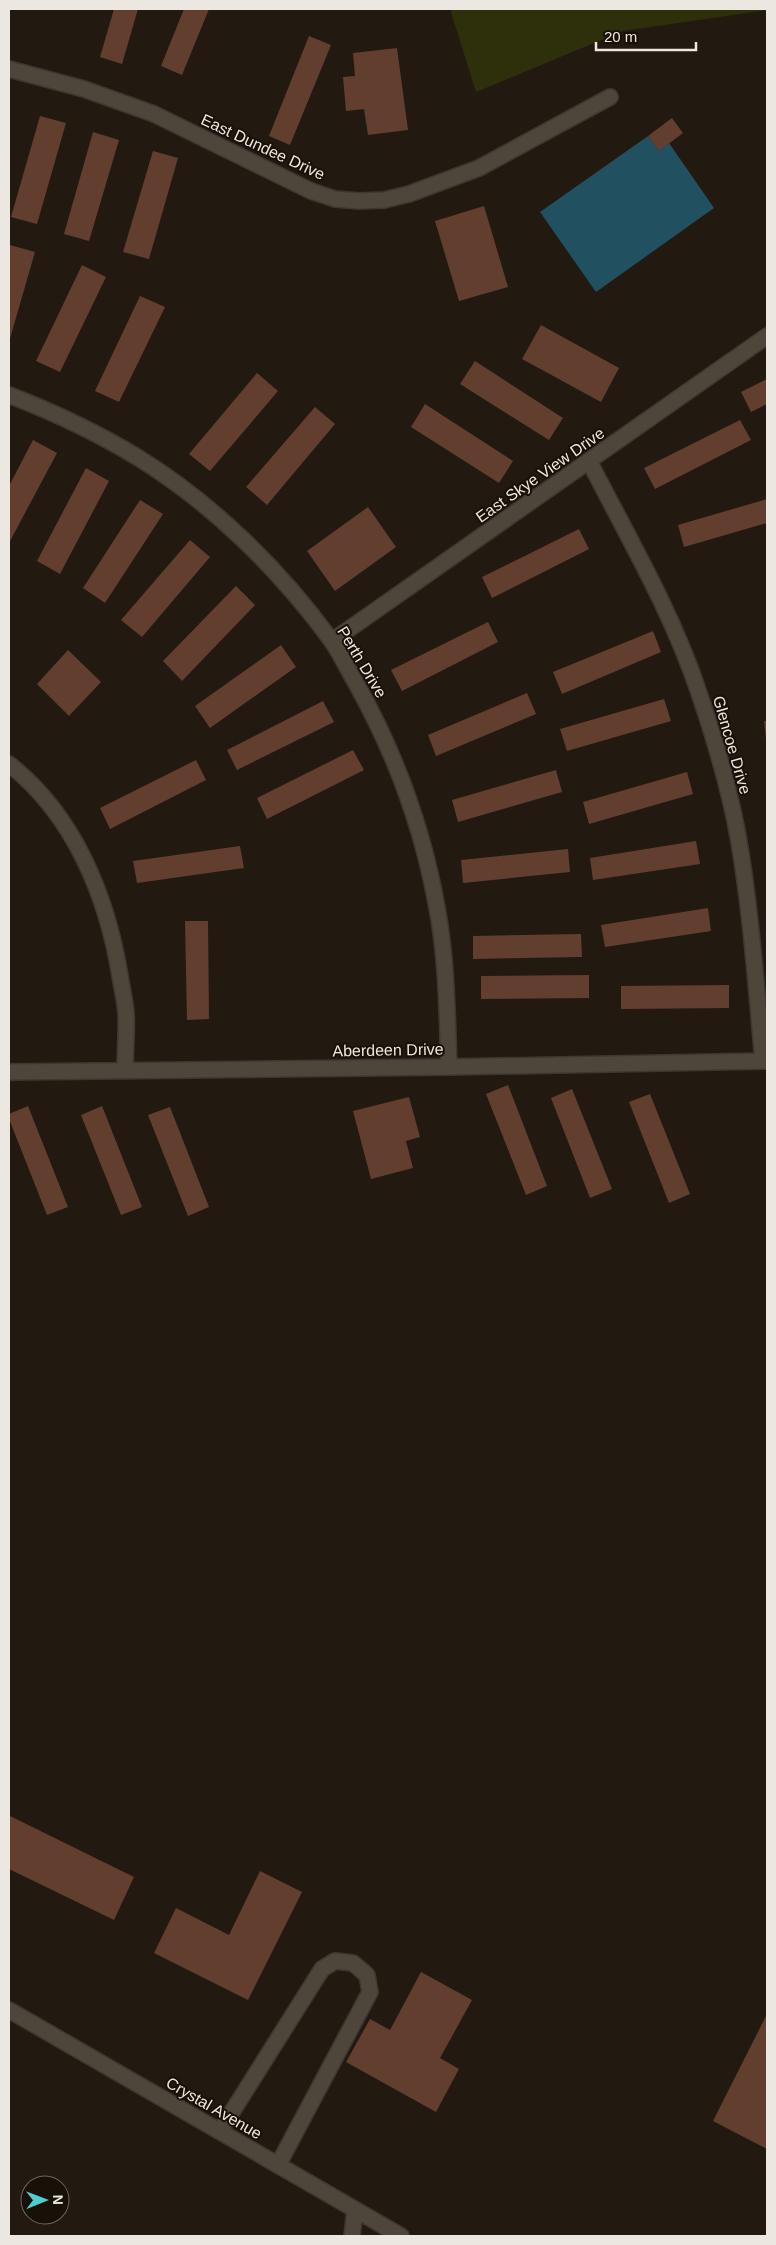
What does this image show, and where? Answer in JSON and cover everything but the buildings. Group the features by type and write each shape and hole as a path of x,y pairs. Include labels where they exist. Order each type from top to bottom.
{"street":[{"name":"East Dundee Drive","path":"9,69 84,89 154,114 311,191 335,199 359,201 384,200 409,194 479,168 610,97"},
{"name":"East Skye View Drive","path":"332,641 767,336"},
{"name":"Perth Drive","path":"9,395 92,432 137,457 180,486 220,519 257,555 332,641 376,719 396,765 413,812 427,860 438,909 444,959 449,1067"},
{"name":"Glencoe Drive","path":"589,461 650,579 681,646 699,692 721,762 738,835 765,1061"},
{"path":"9,764 19,772 52,808 66,827 99,892 114,939 126,1012 125,1071"},
{"name":"Aberdeen Drive","path":"9,1072 765,1061"},
{"path":"220,2131 322,1970 335,1961 353,1964 367,1976 370,1992 278,2165"},
{"name":"Crystal Avenue","path":"9,2010 401,2236"},
{"path":"352,2236 355,2210"}],"green space":[{"path":"450,9 767,10 623,31 476,92"}],"water":[{"path":"648,136 659,151 669,143 714,208 596,292 540,212"}]}
